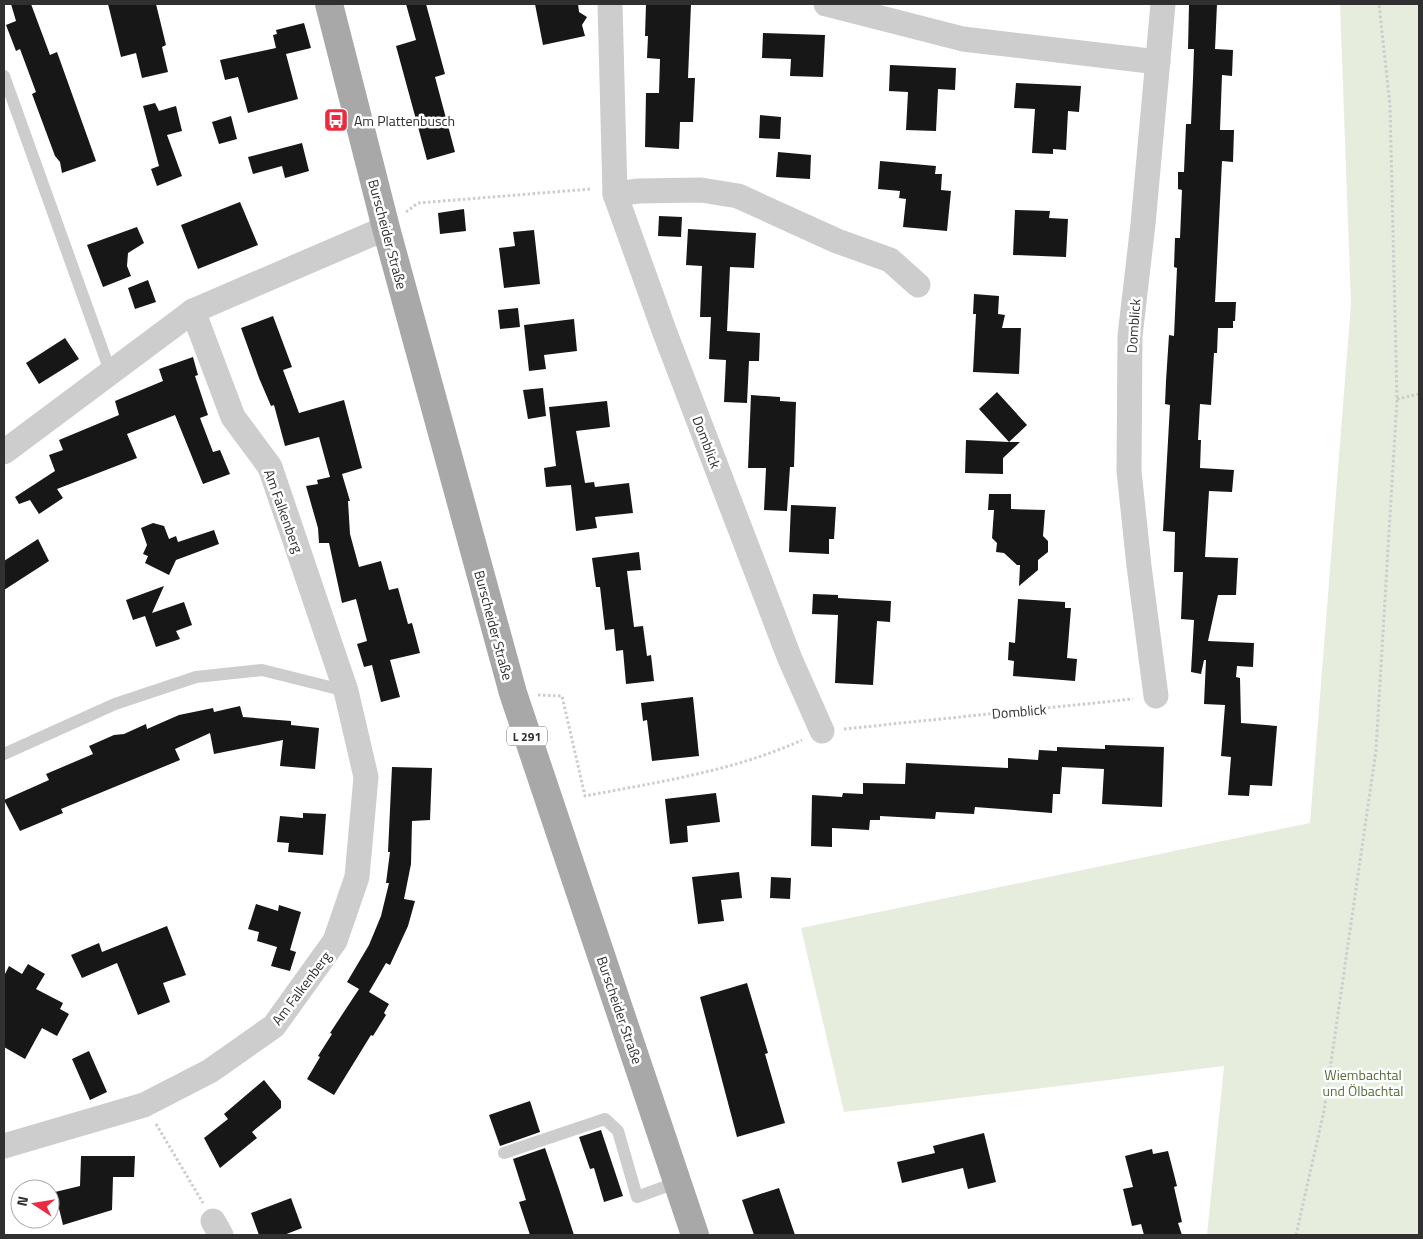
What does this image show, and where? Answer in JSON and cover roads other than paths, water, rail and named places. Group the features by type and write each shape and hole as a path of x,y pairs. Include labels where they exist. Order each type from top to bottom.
{"main road":[{"name":"Burscheider Straße","path":"329,4 386,228 513,693 695,1235"}],"street":[{"name":"Domblick","path":"610,4 615,194 665,333 769,604 822,731"},
{"path":"826,4 963,39 1158,62"},
{"name":"Domblick","path":"1156,696 1139,566 1129,461 1130,336 1163,4"},
{"path":"615,194 639,191 701,190 738,196 836,241 890,260 918,285"},
{"path":"4,452 110,371 193,311 386,228"},
{"name":"Am Falkenberg","path":"4,1146 144,1104 210,1071 274,1026 335,941 357,877 366,777 346,691 270,467 233,417 193,311"}],"lane":[{"path":"4,76 110,371"},
{"path":"4,754 115,704 196,676 262,670 346,691"},
{"path":"504,1152 605,1119 618,1131 637,1196 678,1182"}],"place":[{"name":"Am Plattenbusch","path":"336,120"}],"park label":[{"name":"Wiembachtal und Ölbachtal","path":"1363,1082"}]}
